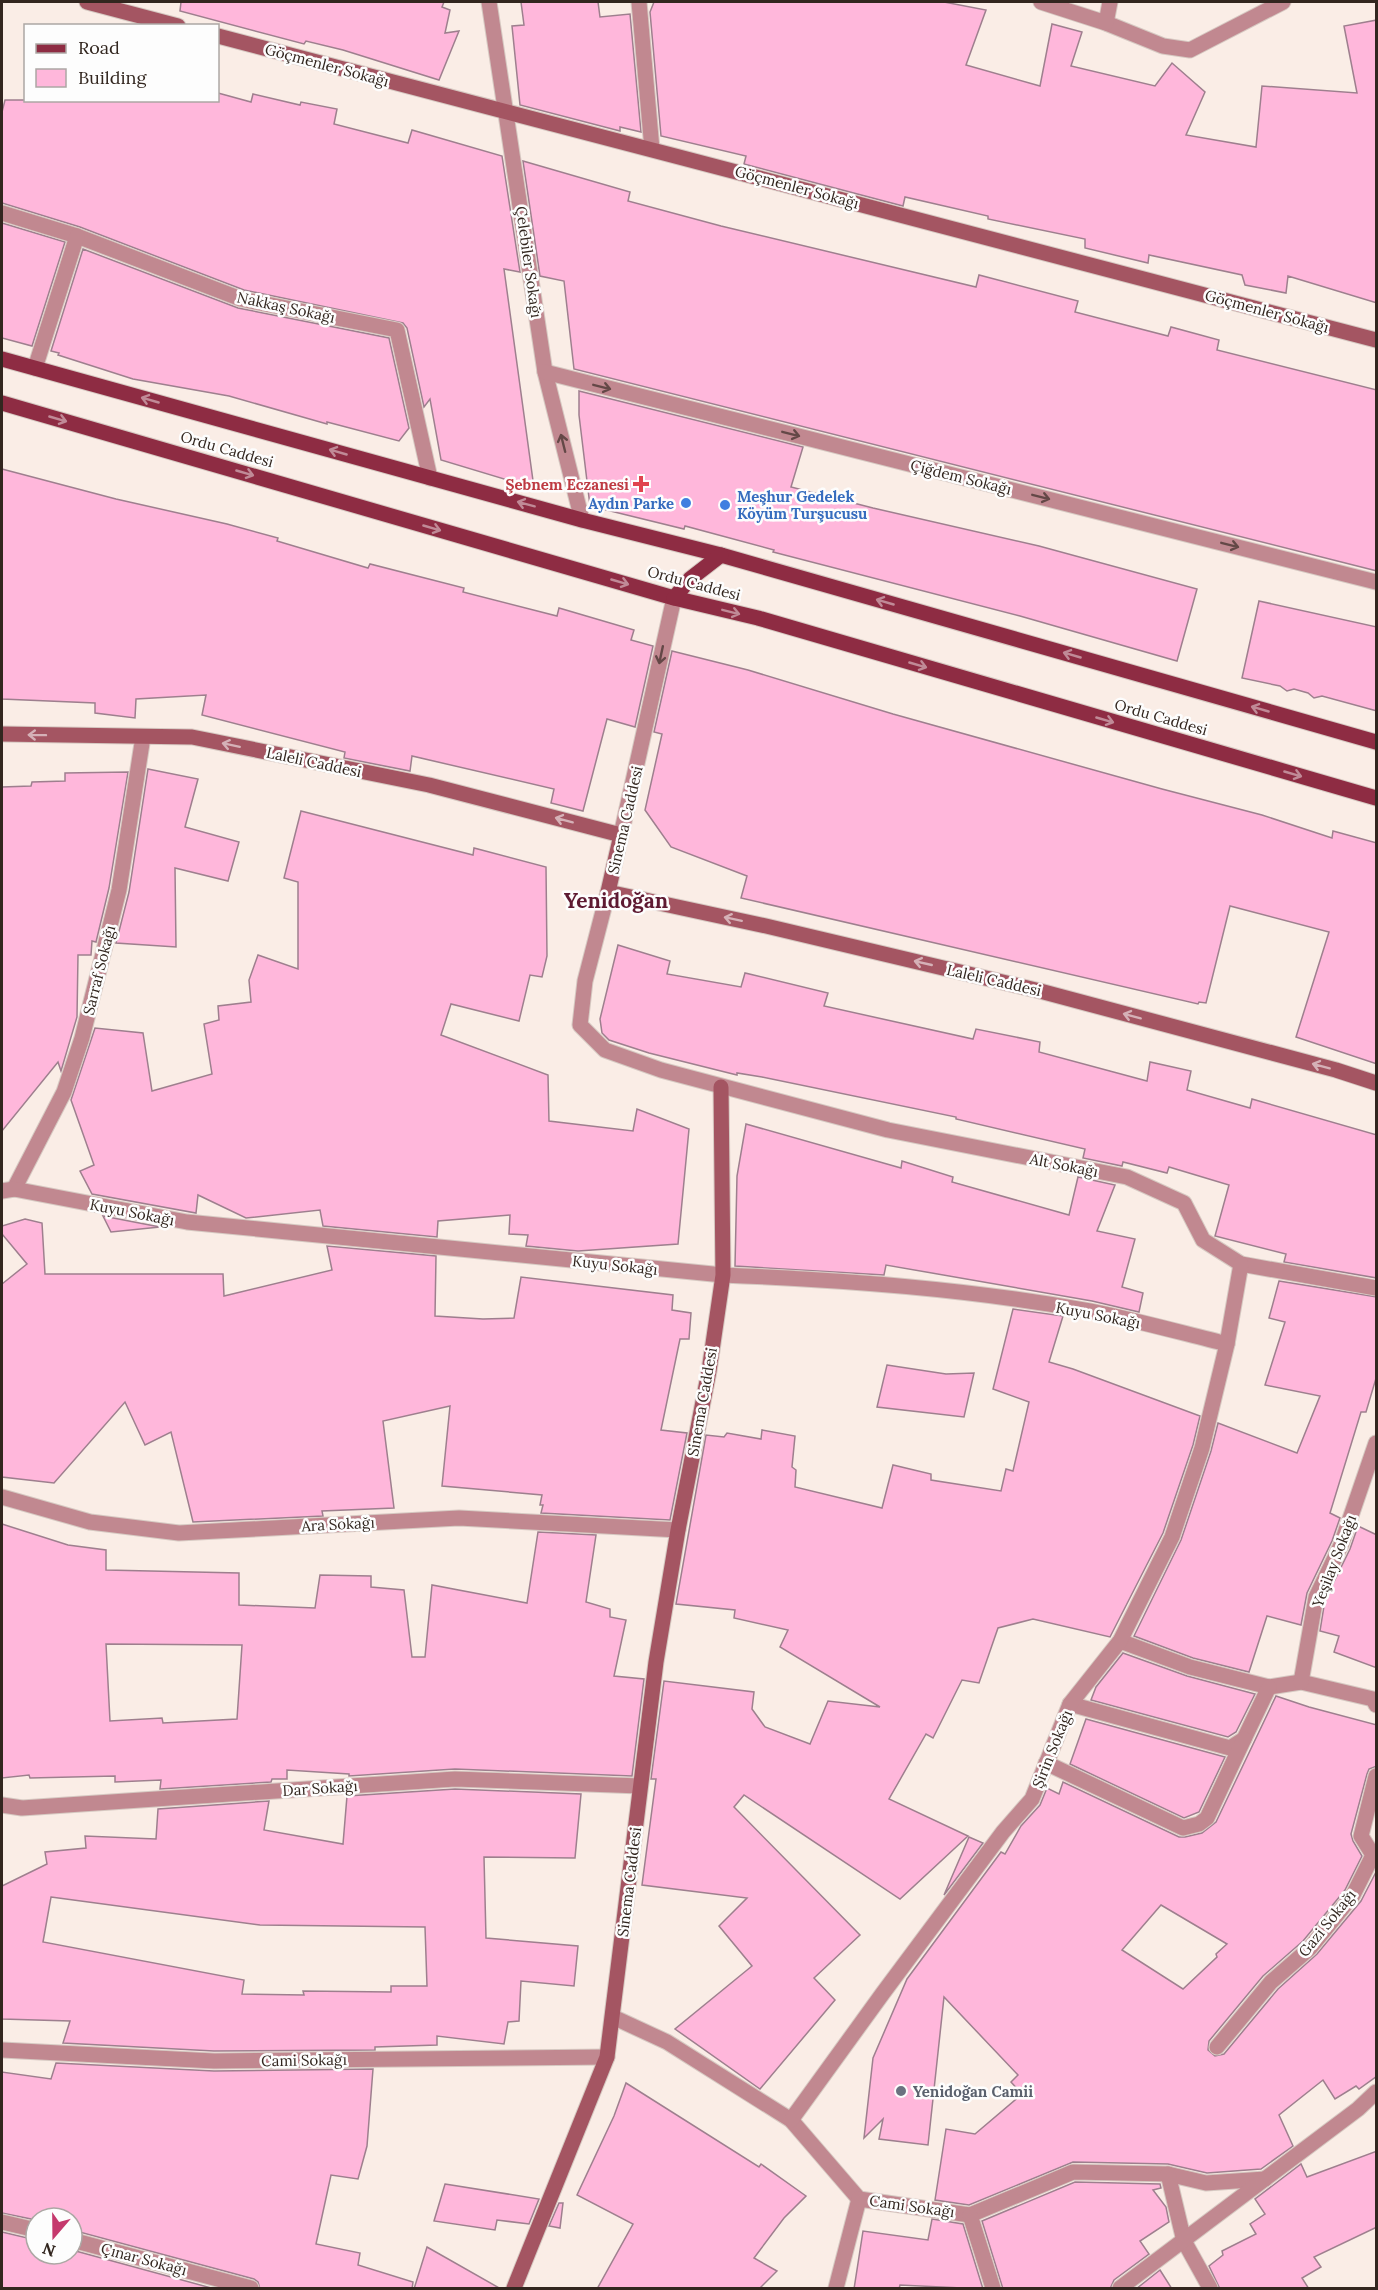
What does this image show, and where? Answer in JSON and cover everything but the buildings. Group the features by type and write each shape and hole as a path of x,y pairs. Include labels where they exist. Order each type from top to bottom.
{"main road":[{"name":"Ordu Caddesi","path":"2,358 582,520 721,555 1377,742"},
{"name":"Ordu Caddesi","path":"2,403 674,598 758,618 1377,798"},
{"path":"674,598 690,579 721,555"}],"street":[{"path":"87,2 170,24"},
{"name":"Çelebiler Sokağı","path":"489,2 545,372 582,520"},
{"path":"639,2 652,148"},
{"path":"1041,2 1106,23 1162,45 1190,50 1284,2"},
{"path":"1106,23 1110,2"},
{"name":"Göçmenler Sokağı","path":"219,36 1377,340"},
{"name":"Nakkaş Sokağı","path":"2,213 77,236 241,299 397,330 430,478"},
{"path":"35,368 77,236"},
{"name":"Çiğdem Sokağı","path":"545,372 1377,582"},
{"name":"Sinema Caddesi","path":"514,2289 607,2057 656,1662 678,1530 710,1371 723,1275 721,1087 661,1071 605,1050 580,1025 585,981 608,892 674,598"},
{"name":"Laleli Caddesi","path":"2,734 192,737 407,780 621,835"},
{"name":"Sarraf Sokağı","path":"8,1190 64,1092 82,1038 119,890 143,737"},
{"name":"Laleli Caddesi","path":"608,892 766,926 1041,991 1377,1083"},
{"name":"Alt Sokağı","path":"721,1087 888,1130 1127,1177 1184,1203 1203,1240 1241,1264 1377,1288"},
{"name":"Kuyu Sokağı","path":"8,1190 187,1222 723,1275 793,1278 952,1292 1090,1311 1227,1344"},
{"name":"Şirin Sokağı","path":"791,2120 1003,1832 1032,1799 1070,1704 1120,1641 1172,1538 1202,1448 1227,1344 1241,1264"},
{"name":"Yeşilay Sokağı","path":"1301,1682 1316,1597 1341,1545 1373,1464 1377,1443"},
{"name":"Ara Sokağı","path":"2,1497 90,1522 179,1533 459,1518 678,1530"},
{"path":"1120,1641 1190,1667 1269,1687 1301,1682 1373,1699 1377,1705"},
{"path":"1046,1763 1183,1828 1199,1824 1207,1818 1269,1687"},
{"path":"1070,1704 1230,1748 1244,1739"},
{"name":"Gazi Sokağı","path":"1217,2047 1271,1982 1310,1948 1353,1895 1373,1855 1361,1836 1377,1776"},
{"name":"Dar Sokağı","path":"2,1805 22,1808 454,1779 640,1786"},
{"name":"Cami Sokağı","path":"613,2017 667,2042 791,2120 859,2199 970,2215 1073,2172 1168,2174 1206,2183 1265,2179"},
{"name":"Cami Sokağı","path":"2,2050 214,2061 607,2057"},
{"path":"1120,2289 1358,2109 1377,2092"},
{"path":"1168,2174 1184,2241 1210,2289"},
{"path":"836,2289 859,2199"},
{"path":"970,2215 993,2289"},
{"path":"2,2222 24,2227"},
{"name":"Çınar Sokağı","path":"84,2243 251,2289"}],"place":[{"name":"Şebnem Eczanesi","path":"641,484"},
{"name":"Aydın Parke","path":"686,503"},
{"name":"Meşhur Gedelek Köyüm Turşucusu","path":"725,505"},
{"name":"Yenidoğan Camii","path":"901,2091"}],"district":[{"name":"Yenidoğan","path":"616,900"}]}
